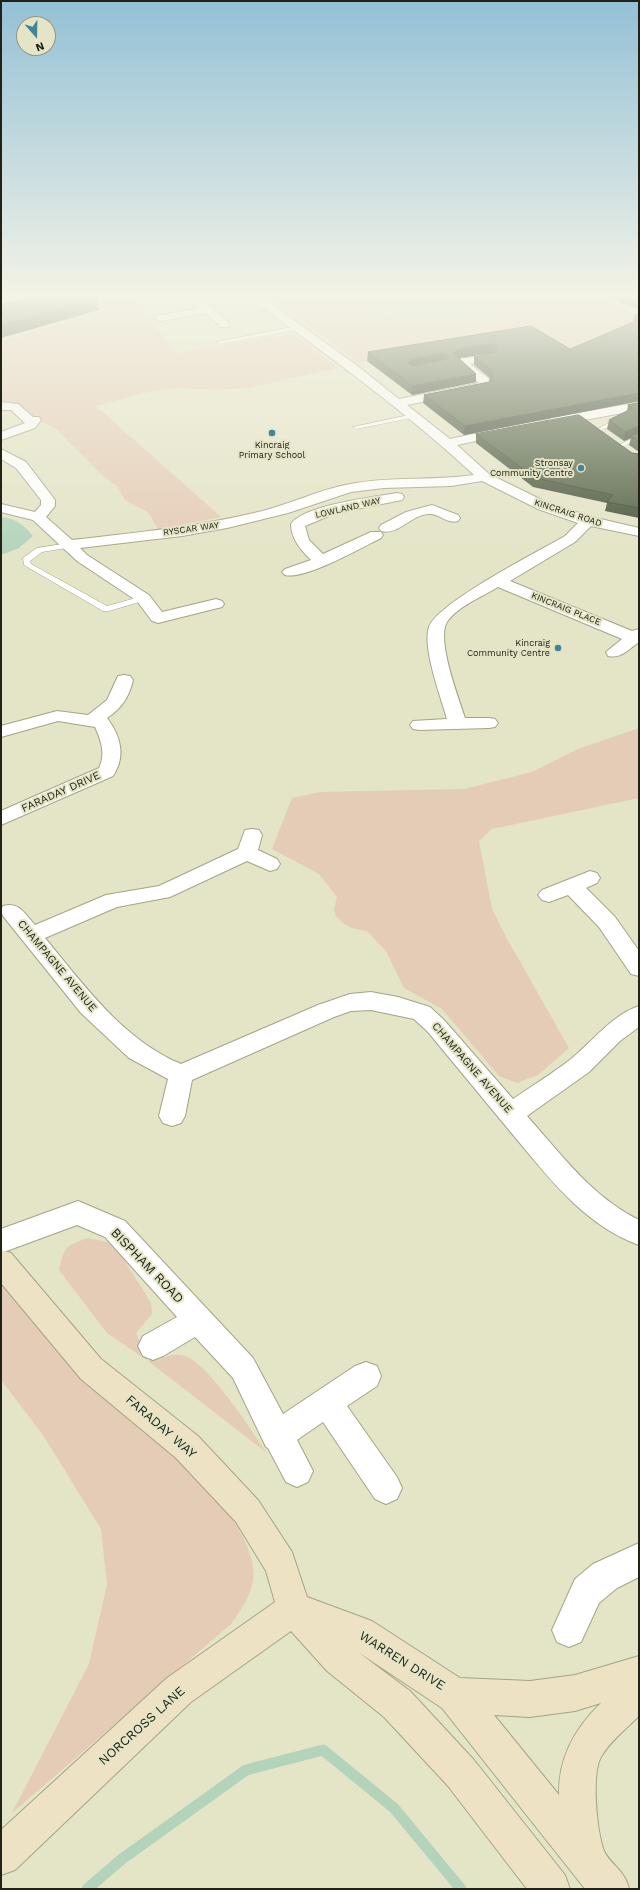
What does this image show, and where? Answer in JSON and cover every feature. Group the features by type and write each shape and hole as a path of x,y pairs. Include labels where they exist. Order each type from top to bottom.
{"street":[{"name":"KINCRAIG ROAD","path":"369,381 447,443 484,477 543,506 588,521 639,532"},
{"path":"396,403 475,388 485,384 484,381"},
{"path":"1,406 14,407 34,424 1,436"},
{"path":"537,425 639,406"},
{"path":"580,417 630,454"},
{"path":"447,443 514,430"},
{"path":"1,453 21,465 48,500 48,506 38,517"},
{"name":"RYSCAR WAY","path":"69,545 202,528 241,521 288,509 326,494 350,488 389,483 470,480 484,477"},
{"name":"LOWLAND WAY","path":"389,483 411,515"},
{"name":"LOWLAND WAY","path":"321,561 303,542 297,530 298,524 304,519 336,510 398,497"},
{"path":"290,572 309,567 381,532 429,504 453,518"},
{"path":"1,508 38,517 82,558 143,598 158,618 216,604"},
{"path":"458,724 438,653 435,635 438,626 447,612 570,538 588,521"},
{"name":"KINCRAIG PLACE","path":"498,581 637,636"},
{"name":"KINCRAIG PLACE","path":"614,652 637,636"},
{"path":"92,720 111,708 118,700 124,680"},
{"name":"FARADAY DRIVE","path":"1,732 57,716 101,722 109,734 112,758 112,765 106,772 1,819"},
{"path":"419,725 489,723"},
{"path":"32,935 113,900 163,892 250,844 270,864"},
{"path":"549,895 581,882 639,968"},
{"name":"CHAMPAGNE AVENUE","path":"11,911 89,1007 137,1052 162,1066 181,1074 235,1052 326,1011 350,1003 371,1001 398,1006 422,1013 436,1026 556,1166 589,1202 615,1221 639,1233"},
{"path":"512,1113 580,1065 612,1035 639,1015"},
{"path":"172,1116 181,1074"},
{"name":"BISPHAM ROAD","path":"1,1241 78,1213 114,1229 243,1368 296,1471"},
{"name":"FARADAY WAY","path":"1,1262 91,1369 187,1447 246,1511 280,1564 294,1609"},
{"path":"153,1346 198,1320"},
{"path":"277,1436 366,1376"},
{"path":"327,1402 386,1488"},
{"path":"569,1630 587,1591 606,1576 639,1559"},
{"path":"294,1609 339,1659 397,1704 461,1772 551,1889"},
{"name":"WARREN DRIVE","path":"294,1609 360,1633 455,1695 610,1889"},
{"name":"NORCROSS LANE","path":"1,1856 179,1690 294,1609"},
{"path":"455,1695 530,1699 575,1693 639,1674"},
{"path":"587,1860 576,1793 579,1770 588,1745 639,1692"}],"lane":[{"path":"356,427 414,416"},
{"path":"598,430 626,416"},
{"path":"620,446 639,436"},
{"path":"69,545 40,550 26,560 28,565 106,609 143,598"}],"shaded area":[{"path":"1,381 279,381 249,388 218,390 177,388 148,392 96,406 221,517 158,529 148,512 125,500 117,486 102,475 55,428 1,404"},
{"path":"1,517 11,519 19,523 33,536 19,548 1,555"},
{"path":"639,728 639,798 492,829 479,841 492,909 506,937 569,1048 538,1075 517,1083 499,1076 442,1009 404,988 386,951 367,931 352,928 343,923 336,916 334,909 337,897 319,874 272,849 292,798 320,792 464,789 532,772 578,749"},
{"path":"88,1238 107,1242 121,1255 151,1303 152,1314 136,1333 148,1361 107,1333 59,1270 64,1252 67,1248 74,1243"},
{"path":"1,1262 136,1407 221,1503 246,1542 253,1567 250,1593 242,1609 231,1624 12,1813 89,1664 107,1584 101,1529 43,1435 1,1380"},
{"path":"177,1355 192,1359 216,1382 267,1453 148,1361"}],"building":[{"path":"406,381 438,381 412,386"},
{"path":"639,381 639,393 465,426 424,395 489,382"},
{"path":"639,403 639,426 625,432 609,420 633,408 628,405"},
{"path":"579,415 632,453 639,454 639,508 607,502 613,495 535,478 476,434"},
{"path":"639,433 639,442 631,436"}],"waterway":[{"path":"87,1889 122,1859 246,1770 323,1750 394,1808 461,1889"}],"place":[{"name":"Kincraig Primary School","path":"272,433"},
{"name":"Stronsay Community Centre","path":"581,468"},
{"name":"Kincraig Community Centre","path":"558,648"}]}
